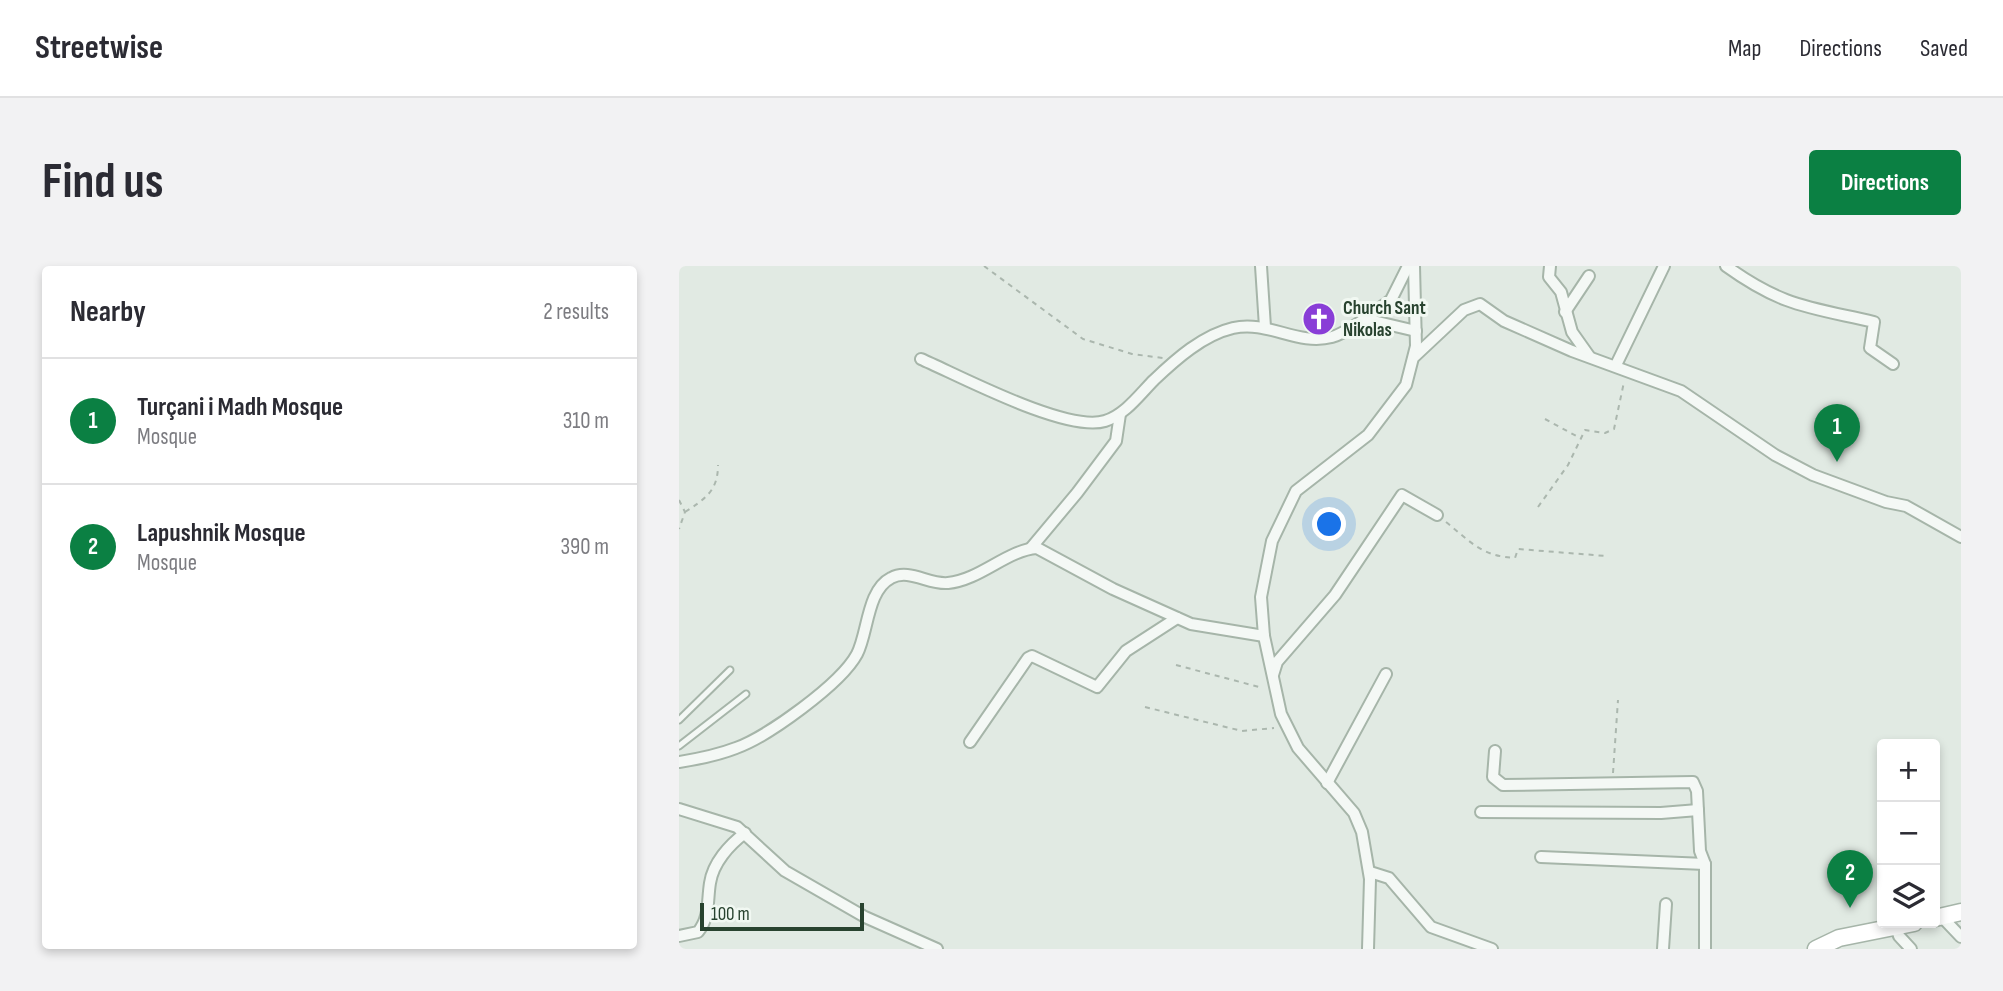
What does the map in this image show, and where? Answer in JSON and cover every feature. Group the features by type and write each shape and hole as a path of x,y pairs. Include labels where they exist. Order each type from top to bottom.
{"street":[{"path":"1261,266 1265,327"},
{"path":"921,359 1020,403 1076,422 1103,422 1119,414 1176,359 1231,328 1265,327 1297,338 1324,339 1335,336 1391,300 1408,266"},
{"path":"1368,949 1370,872 1358,820 1298,748 1286,726 1264,636 1261,608 1264,574 1272,541 1288,505 1304,483 1347,453 1382,421 1406,385 1415,356 1414,266"},
{"path":"1550,266 1549,277 1561,292 1572,332 1589,356"},
{"path":"1620,367 1664,266"},
{"path":"1726,266 1759,290 1785,302 1874,322 1870,348 1893,364"},
{"path":"1565,312 1589,276"},
{"path":"1415,356 1464,310 1480,304 1504,321 1681,391 1775,455 1813,475 1886,502 1906,506 1961,537"},
{"path":"1365,319 1416,331"},
{"path":"679,762 736,748 761,737 835,681 857,654 877,593 891,578 908,575 947,583 969,578 1031,548 1077,493 1116,440 1119,414"},
{"path":"1273,675 1277,662 1335,595 1402,495 1437,515"},
{"path":"1031,548 1042,549 1113,589 1191,624 1264,636"},
{"path":"970,742 1028,658 1032,656 1045,661 1097,687 1126,651 1177,618"},
{"path":"1327,783 1386,674"},
{"path":"1495,751 1493,777 1503,785 1693,782 1698,810 1700,851 1705,864 1705,949"},
{"path":"679,809 722,821 745,833 785,871 865,917 937,949"},
{"path":"1481,812 1661,813 1698,810"},
{"path":"679,936 698,932 705,924 713,873 727,849 745,833"},
{"path":"1541,857 1651,864 1705,864"},
{"path":"1370,872 1389,878 1431,927 1492,949"},
{"path":"1663,949 1666,904"},
{"path":"1940,917 1961,912"},
{"path":"1940,919 1961,937"},
{"path":"1816,949 1839,938 1891,928"},
{"path":"1896,928 1899,936 1911,949"}],"lane":[{"path":"679,720 730,670"},
{"path":"679,746 746,694"}],"path":[{"path":"983,266 1083,339 1132,354 1176,359"},
{"path":"1538,508 1568,465 1585,430 1605,433 1614,429 1624,386 1620,367"},
{"path":"1545,419 1580,438"},
{"path":"679,529 685,512 711,495 718,477 718,465"},
{"path":"679,500 685,512"},
{"path":"1437,515 1468,541 1493,557 1515,558 1518,549 1606,556"},
{"path":"1176,665 1232,682 1276,691"},
{"path":"1613,783 1618,700"},
{"path":"1145,707 1242,731 1286,726"}],"place":[{"name":"Church Sant Nikolas","path":"1319,319"},
{"name":"Turçani i Madh Mosque","path":"1837,462"},
{"name":"Lapushnik Mosque","path":"1850,908"}]}
